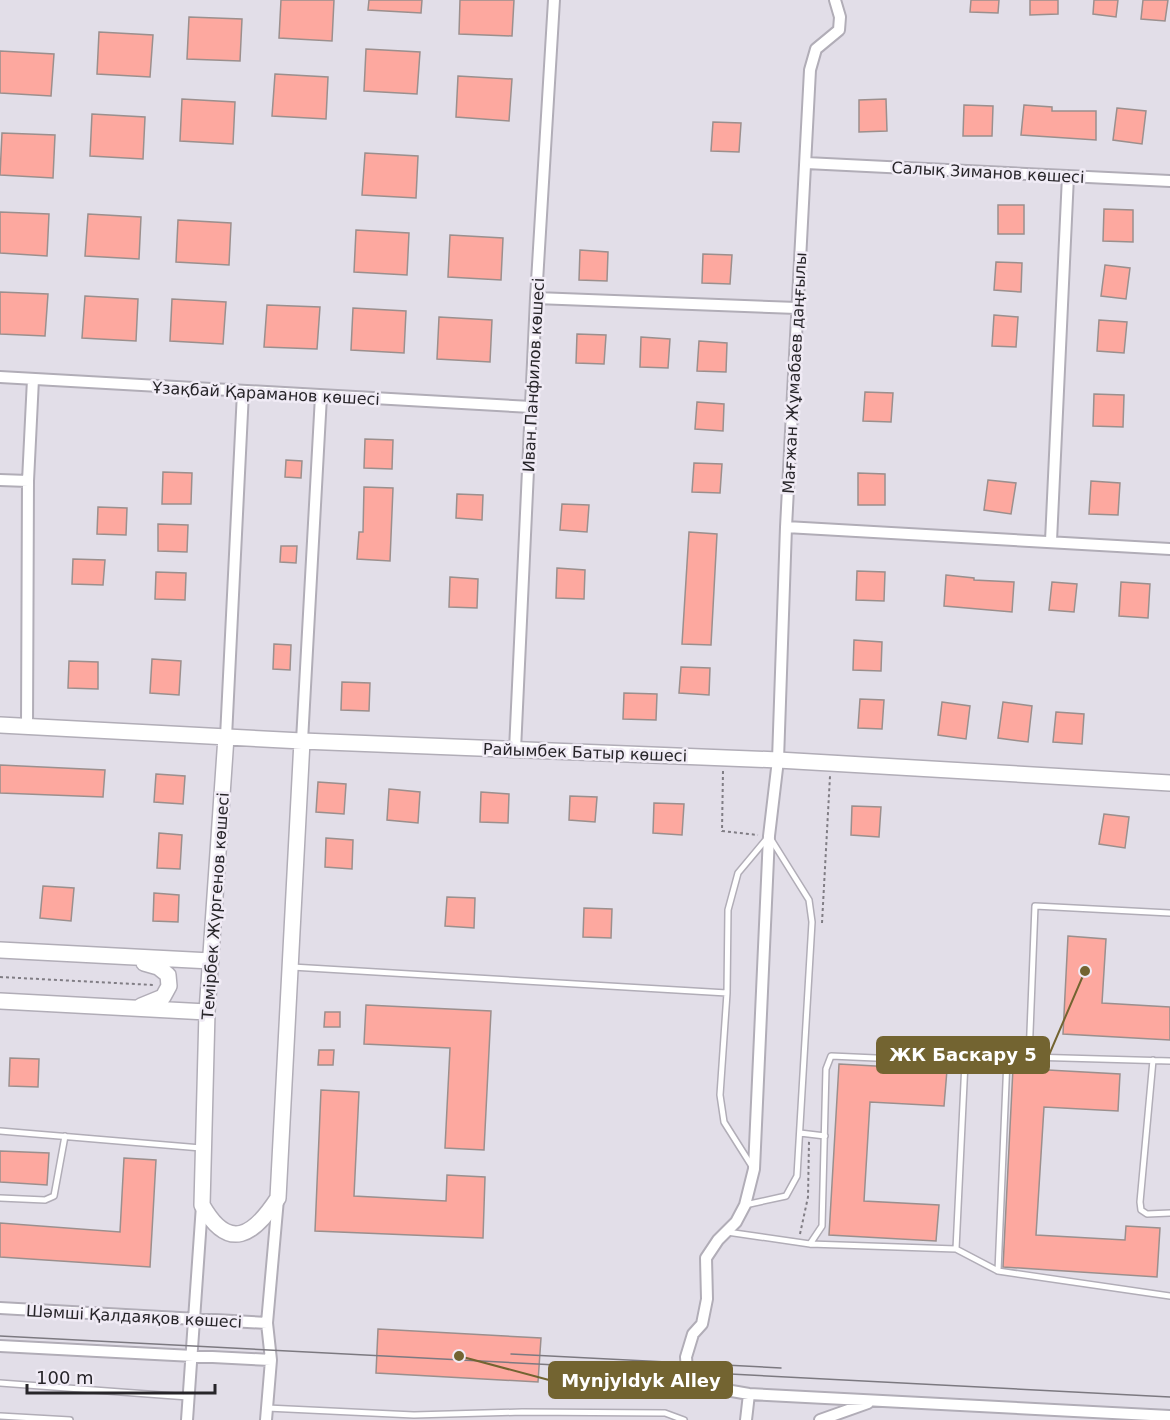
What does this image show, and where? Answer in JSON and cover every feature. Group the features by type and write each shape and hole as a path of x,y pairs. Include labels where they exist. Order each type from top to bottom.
{"street":[{"name":"Иван Панфилов көшесі","path":"515,750 536,298 554,0"},
{"name":"Мағжан Жұмабаев даңғылы","path":"748,1394 697,1385 687,1370 688,1346 693,1334 702,1324 707,1299 706,1258 736,1222 745,1205 754,1169 770,836 778,760 786,527 810,70 816,49 839,30 840,17 835,0"},
{"name":"Салық Зиманов көшесі","path":"806,163 1170,181"},
{"path":"1051,541 1068,176"},
{"path":"536,298 797,308"},
{"name":"Ұзақбай Қараманов көшесі","path":"0,377 531,407"},
{"path":"27,727 27,481 33,379"},
{"name":"Темірбек Жүргенов көшесі","path":"187,1420 190,1355 201,1246 207,1012 226,737 243,392"},
{"path":"266,1420 271,1360 267,1323 278,1198 321,396"},
{"path":"0,480 27,481"},
{"path":"786,527 1170,549"},
{"name":"Райымбек Батыр көшесі","path":"0,725 302,741 778,760 1170,783"},
{"path":"0,950 211,961"},
{"path":"124,957 158,967 168,975 169,986 163,998 129,1007"},
{"path":"0,1001 207,1012"},
{"path":"202,1205 219,1229 238,1234 255,1228 278,1198"},
{"name":"Шәмші Қалдаяқов көшесі","path":"0,1308 267,1323"},
{"path":"0,1346 271,1360"},
{"path":"746,1420 748,1394 1140,1417 1170,1416"},
{"path":"820,1420 876,1401"}],"lane":[{"path":"745,1205 786,1196 797,1176 800,1133 812,922 809,900 770,836 738,873 728,910 727,993 720,1095 723,1122 754,1169"},
{"path":"1029,1057 1035,906 1170,913"},
{"path":"290,967 727,993"},
{"path":"810,1244 822,1226 826,1069 831,1056 965,1062 1029,1057 1170,1061"},
{"path":"998,1271 1007,1059"},
{"path":"1153,1060 1140,1202 1141,1210 1147,1214 1170,1213"},
{"path":"956,1249 965,1062"},
{"path":"0,1131 203,1148"},
{"path":"800,1133 825,1136"},
{"path":"0,1198 45,1200 54,1196 65,1136"},
{"path":"726,1232 810,1244 956,1249 998,1271 1170,1296"},
{"path":"0,1383 188,1397"},
{"path":"267,1408 382,1417 665,1413 684,1420"},
{"path":"321,1411 324,1420"},
{"path":"0,1416 69,1420"}],"path":[{"path":"723,758 722,831 770,836"},
{"path":"0,977 169,986"}],"building":[{"path":"281,0 334,0 332,41 279,38"},
{"path":"369,0 422,0 421,13 368,10"},
{"path":"460,0 514,0 512,36 459,34"},
{"path":"971,0 999,0 998,13 970,12"},
{"path":"1030,0 1058,0 1058,14 1030,15"},
{"path":"1094,0 1118,0 1116,17 1093,14"},
{"path":"1143,0 1168,0 1165,21 1141,19"},
{"path":"189,17 242,19 240,61 187,59"},
{"path":"99,32 153,35 150,77 97,74"},
{"path":"366,49 420,52 417,94 364,91"},
{"path":"0,51 54,54 51,96 0,93"},
{"path":"275,74 328,77 326,119 272,116"},
{"path":"458,76 512,79 509,121 456,117"},
{"path":"182,99 235,102 233,144 180,141"},
{"path":"886,99 887,131 859,132 859,100"},
{"path":"964,105 993,106 992,136 963,136"},
{"path":"1024,105 1052,107 1052,111 1096,111 1096,140 1021,135"},
{"path":"1117,108 1146,111 1142,144 1113,140"},
{"path":"92,114 145,117 143,159 90,156"},
{"path":"713,122 741,123 739,152 711,151"},
{"path":"2,133 55,135 53,178 0,175"},
{"path":"365,153 418,156 416,198 362,195"},
{"path":"998,205 1024,205 1024,234 998,234"},
{"path":"1104,209 1133,210 1133,242 1103,241"},
{"path":"0,212 49,214 47,256 0,253"},
{"path":"88,214 141,217 139,259 85,256"},
{"path":"178,220 231,223 229,265 176,262"},
{"path":"356,230 409,233 407,275 354,272"},
{"path":"450,235 503,238 501,280 448,277"},
{"path":"580,250 608,252 607,281 579,280"},
{"path":"703,254 732,255 730,284 702,283"},
{"path":"996,262 1022,263 1021,292 994,290"},
{"path":"1105,265 1130,268 1126,299 1101,296"},
{"path":"0,292 48,294 45,336 0,334"},
{"path":"85,296 138,299 136,341 82,338"},
{"path":"172,299 226,302 223,344 170,341"},
{"path":"267,305 320,307 317,349 264,347"},
{"path":"353,308 406,311 404,353 351,350"},
{"path":"994,315 1018,317 1016,347 992,346"},
{"path":"439,317 492,320 490,362 437,359"},
{"path":"1099,320 1127,322 1124,353 1097,351"},
{"path":"577,334 606,335 604,364 576,363"},
{"path":"641,337 670,339 668,368 640,367"},
{"path":"699,341 727,343 726,372 697,371"},
{"path":"865,392 893,393 891,422 863,421"},
{"path":"1094,394 1124,395 1123,427 1093,426"},
{"path":"697,402 724,404 723,431 695,429"},
{"path":"365,439 393,440 392,469 364,468"},
{"path":"286,460 302,461 301,478 285,477"},
{"path":"694,463 722,464 720,493 692,492"},
{"path":"163,472 192,473 191,504 162,504"},
{"path":"858,473 885,474 885,505 858,505"},
{"path":"988,480 1016,483 1011,514 984,510"},
{"path":"1091,481 1120,483 1118,515 1089,514"},
{"path":"364,487 393,488 390,561 357,559 359,532 363,532"},
{"path":"457,494 483,495 482,520 456,518"},
{"path":"562,504 589,505 587,532 560,530"},
{"path":"98,507 127,508 126,535 97,534"},
{"path":"158,524 188,525 187,552 158,551"},
{"path":"689,532 717,534 711,645 682,644"},
{"path":"281,546 297,546 296,563 280,562"},
{"path":"73,559 105,560 103,585 72,584"},
{"path":"557,568 585,570 584,599 556,598"},
{"path":"857,571 885,572 884,601 856,600"},
{"path":"156,572 186,573 185,600 155,599"},
{"path":"946,575 974,578 974,580 1014,582 1012,612 944,606"},
{"path":"450,577 478,579 477,608 449,607"},
{"path":"1052,582 1077,584 1074,612 1049,610"},
{"path":"1121,582 1150,584 1148,618 1119,616"},
{"path":"854,640 882,642 881,671 853,670"},
{"path":"274,644 291,645 290,670 273,669"},
{"path":"152,659 181,661 179,695 150,693"},
{"path":"69,661 98,662 98,689 68,688"},
{"path":"681,667 710,668 709,695 679,693"},
{"path":"342,682 370,683 369,711 341,710"},
{"path":"624,693 657,694 656,720 623,719"},
{"path":"860,699 884,700 882,729 858,728"},
{"path":"942,702 970,706 966,739 938,735"},
{"path":"1003,702 1032,706 1028,742 998,738"},
{"path":"1056,712 1084,714 1082,744 1053,742"},
{"path":"0,765 105,770 103,797 0,793"},
{"path":"156,774 185,776 183,804 154,802"},
{"path":"318,782 346,784 344,814 316,812"},
{"path":"389,789 420,792 418,823 387,820"},
{"path":"481,792 509,794 508,823 480,822"},
{"path":"570,796 597,797 595,822 569,820"},
{"path":"654,803 684,804 682,835 653,833"},
{"path":"852,806 881,807 879,837 851,835"},
{"path":"1104,814 1129,817 1125,848 1099,844"},
{"path":"159,833 182,835 180,869 157,868"},
{"path":"326,838 353,840 352,869 325,867"},
{"path":"43,886 74,888 71,921 40,918"},
{"path":"154,893 179,895 178,922 153,921"},
{"path":"447,897 475,898 474,928 445,926"},
{"path":"584,908 612,909 611,938 583,937"},
{"path":"1068,936 1106,939 1102,1003 1170,1007 1170,1040 1063,1034"},
{"path":"366,1005 491,1011 484,1150 445,1148 450,1048 364,1044"},
{"path":"325,1012 340,1012 340,1027 324,1027"},
{"path":"319,1050 334,1050 333,1065 318,1065"},
{"path":"10,1058 39,1059 38,1087 9,1086"},
{"path":"839,1064 947,1070 944,1106 870,1102 864,1201 939,1205 936,1241 829,1235"},
{"path":"1013,1068 1120,1074 1118,1111 1044,1107 1036,1235 1125,1240 1126,1226 1160,1228 1157,1277 1003,1267"},
{"path":"321,1090 359,1092 354,1196 446,1201 447,1175 485,1177 483,1238 315,1231"},
{"path":"0,1151 49,1153 47,1185 0,1182"},
{"path":"124,1158 156,1160 150,1267 0,1257 0,1223 120,1232"},
{"path":"378,1329 541,1338 538,1382 376,1373"}],"tram line":[{"path":"0,1336 1170,1397"},
{"path":"511,1354 781,1368"}],"place":[{"name":"ЖК Баскару 5","path":"1085,971"},
{"name":"Mynjyldyk Alley","path":"459,1356"}]}
